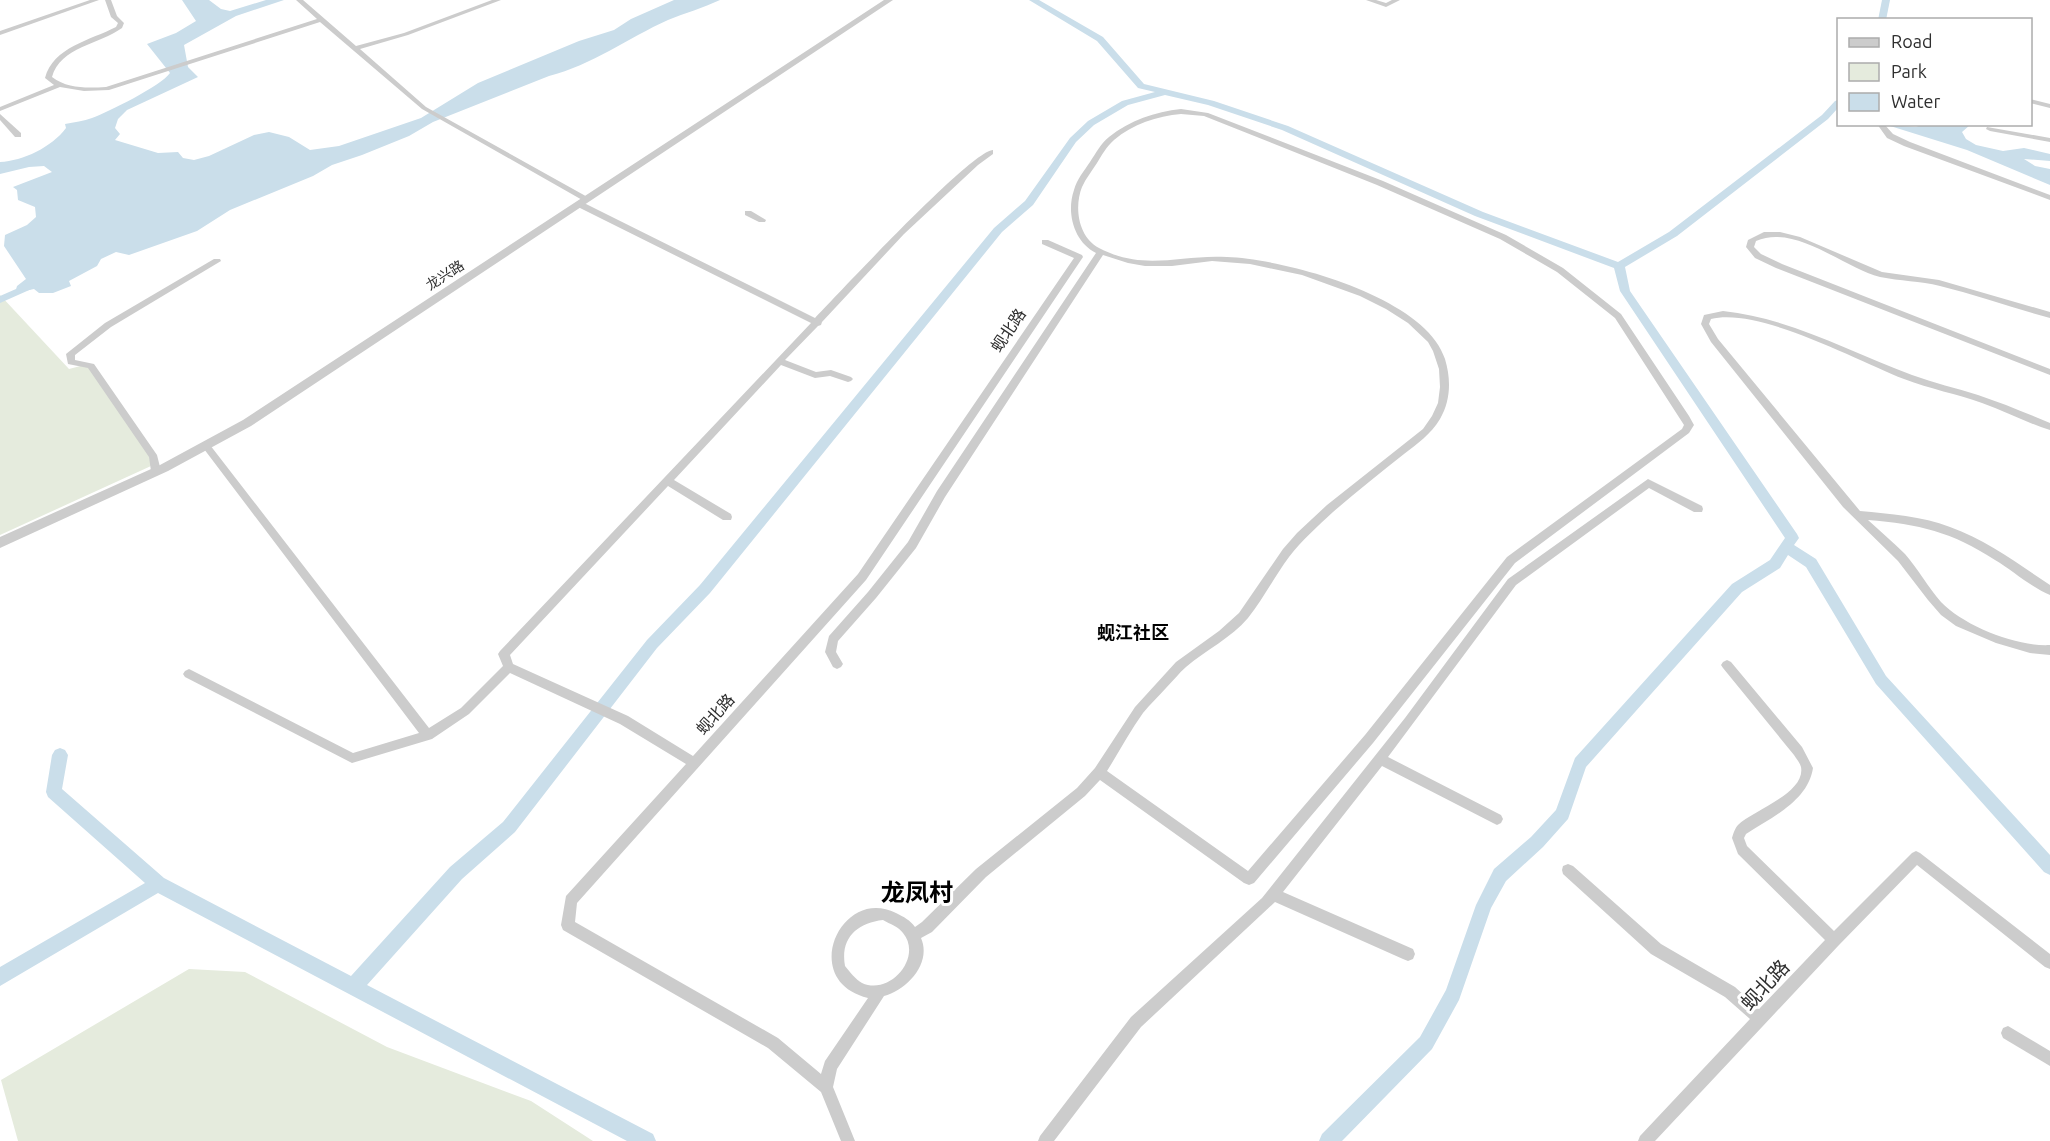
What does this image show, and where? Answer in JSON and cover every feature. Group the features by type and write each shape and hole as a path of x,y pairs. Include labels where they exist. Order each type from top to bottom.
{"street":[{"path":"0,33 96,0"},
{"path":"108,0 114,17 120,23 118,28 64,54 48,73 48,78 60,85 79,89 107,88 322,19"},
{"path":"299,0 426,109 583,202 818,323"},
{"path":"356,48 406,34 498,0"},
{"name":"龙兴路","path":"0,543 207,447 257,417 889,0"},
{"path":"1370,0 1386,4 1397,0"},
{"path":"0,109 60,85"},
{"path":"2032,101 2050,106"},
{"path":"913,935 927,927 981,873 1065,806 1098,772 1139,710 1180,665 1228,630 1243,616 1287,552 1301,536 1436,420 1443,405 1446,382 1438,351 1430,337 1390,308 1350,290 1299,272 1252,262 1206,259 1161,266 1144,266 1101,252 1090,245 1083,237 1074,207 1079,185 1102,149 1116,135 1147,118 1189,112 1206,114 1361,175 1503,237 1560,270 1618,316 1689,425 1678,439 1511,560 1369,739 1249,879 1098,772"},
{"path":"0,116 18,135"},
{"path":"1882,126 1890,136 1907,144 2050,198"},
{"path":"1990,129 2050,140"},
{"path":"695,763 624,720 509,667 504,654 818,323 901,232 975,163 990,152"},
{"path":"748,213 762,220"},
{"path":"2050,315 1938,282 1881,274 1860,267 1827,248 1807,241 1768,234 1757,235 1750,247 1758,256 1779,266 2050,372"},
{"name":"蚬北路","path":"848,1141 826,1087 773,1043 568,925 572,900 862,578 1080,257 1045,242"},
{"path":"837,664 831,657 829,648 832,639 872,595 912,545 941,495 1101,252"},
{"path":"156,471 154,457 91,366 71,362 70,354 108,325 217,261"},
{"path":"2050,427 1976,397 1910,378 1795,330 1730,312 1714,312 1707,317 1706,324 1714,340 1857,515 1902,558 1935,603 1954,619 2026,650 2043,653 2050,650"},
{"path":"781,362 815,375 831,373 848,379"},
{"path":"207,447 428,735"},
{"path":"668,481 727,518"},
{"path":"1045,1141 1136,1022 1267,902 1380,759 1512,582 1648,483 1698,509"},
{"path":"1857,515 1924,524 1947,530 2009,563 2050,591"},
{"path":"1727,665 1807,766 1806,776 1795,794 1741,830 1738,838 1742,850 1834,940"},
{"path":"189,674 352,758 428,735 465,711 509,667"},
{"path":"1380,759 1497,819"},
{"name":"蚬北路","path":"1645,1141 1834,940 1916,857 2050,962"},
{"path":"1568,870 1656,949 1730,992 1761,1018"},
{"path":"1273,894 1408,954"},
{"path":"884,914 899,918 911,929 917,944 916,960 909,976 895,987 879,993 862,991 848,982 839,969 837,953 842,937 853,923 868,916 884,914"},
{"path":"826,1087 830,1066 879,993"},
{"path":"2008,1033 2050,1059"}],"green space":[{"path":"0,295 69,369 88,364 148,449 151,466 0,535"},
{"path":"189,969 245,972 387,1047 531,1101 593,1141 18,1141 1,1080"}],"water":[{"path":"182,0 209,0 221,9 230,11 266,0 284,0 236,16 184,45 188,67 198,77 127,110 118,119 115,128 120,134 115,140 158,153 178,152 183,158 194,160 209,156 254,135 269,132 289,137 310,150 339,146 421,118 478,83 579,41 614,30 631,19 674,0 720,0 668,20 580,65 433,122 409,136 332,165 313,176 230,210 197,231 129,255 116,252 101,259 97,266 69,281 71,286 53,293 39,293 34,289 15,293 17,286 26,279 4,246 5,235 27,225 36,217 35,207 18,200 17,190 13,187 52,172 44,166 0,174 0,162 18,159 36,152 60,135 66,128 65,124 89,119 110,110 165,78 170,73 147,44 176,33 196,21"},
{"path":"1890,126 1969,126 1962,132 1966,139 1976,145 2003,151 2024,148 2050,154 2050,161 2024,159 2035,166 2050,169 2050,185 1967,150"}],"waterway":[{"path":"1033,0 1100,39 1141,86 1211,103 1285,128 1479,214 1619,266"},
{"path":"1882,18 1886,0"},
{"path":"353,987 456,873 509,827 652,644 705,589 998,230 1029,203 1073,140 1091,123 1125,103 1165,92"},
{"path":"1619,266 1673,234 1825,117 1837,104"},
{"path":"1329,1141 1426,1043 1453,994 1484,905 1500,875 1537,842 1562,814 1580,763 1737,588 1775,564 1792,538 1625,291 1619,266"},
{"path":"0,300 32,285"},
{"path":"1787,547 1811,563 1881,680 2050,867"},
{"path":"60,755 54,792 158,884"},
{"path":"0,977 158,884"},
{"path":"158,884 353,987"},
{"path":"353,987 646,1141"}],"district":[{"name":"蚬江社区","path":"1133,633"},
{"name":"龙凤村","path":"917,893"}]}
